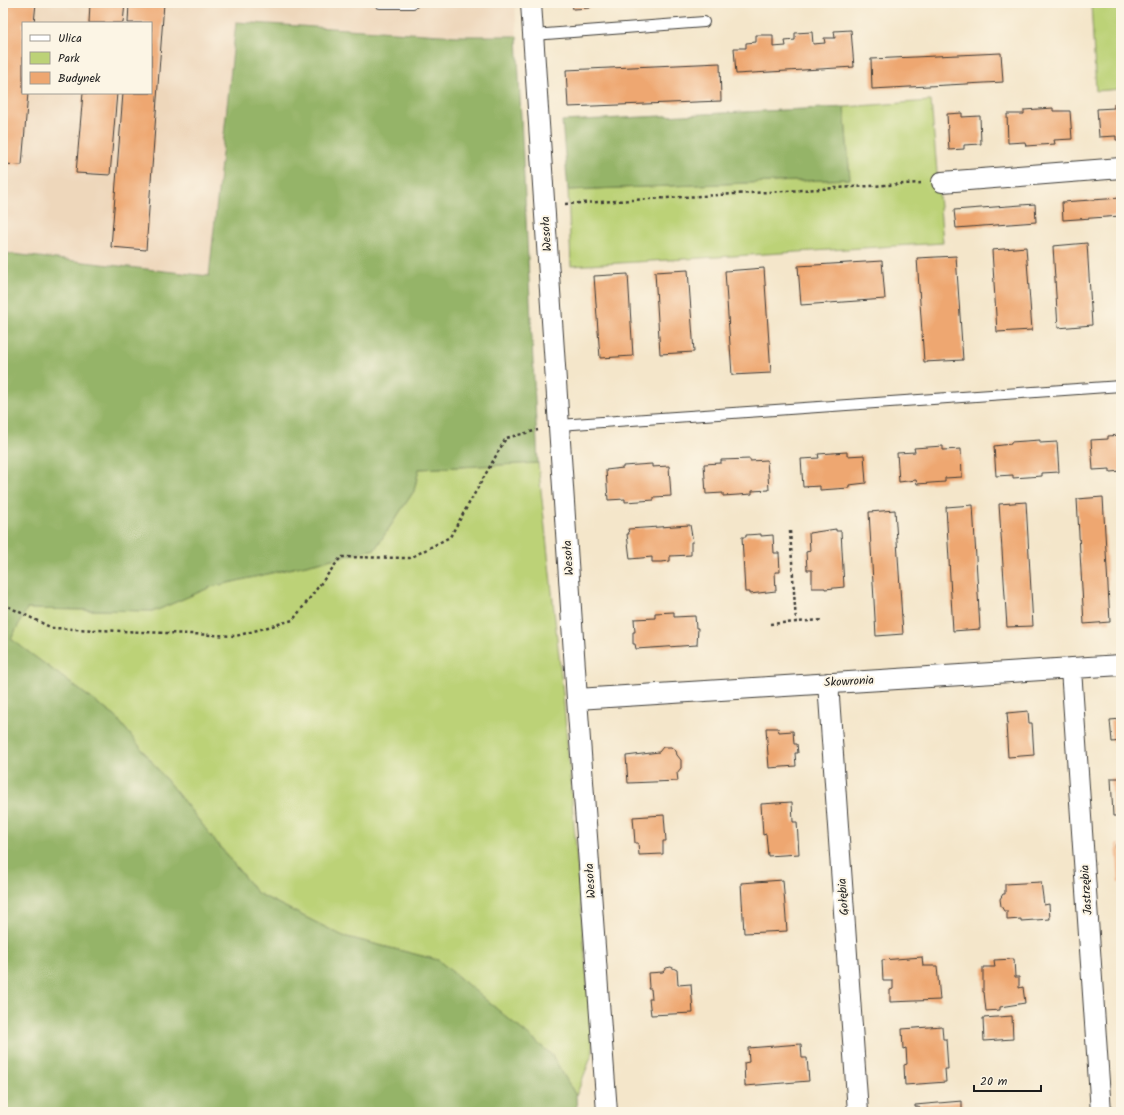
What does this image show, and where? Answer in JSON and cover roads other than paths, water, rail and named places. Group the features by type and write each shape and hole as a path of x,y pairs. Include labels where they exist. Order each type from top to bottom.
{"street":[{"name":"Wesoła","path":"531,3 577,699 607,1112"},
{"path":"942,182 1121,168"},
{"name":"Skowronia","path":"577,699 1121,665"},
{"name":"Jastrzębia","path":"1072,669 1101,1112"},
{"name":"Gołębia","path":"828,683 858,1112"}],"lane":[{"path":"380,3 412,3"},
{"path":"533,35 704,22"},
{"path":"559,425 1121,386"}]}
